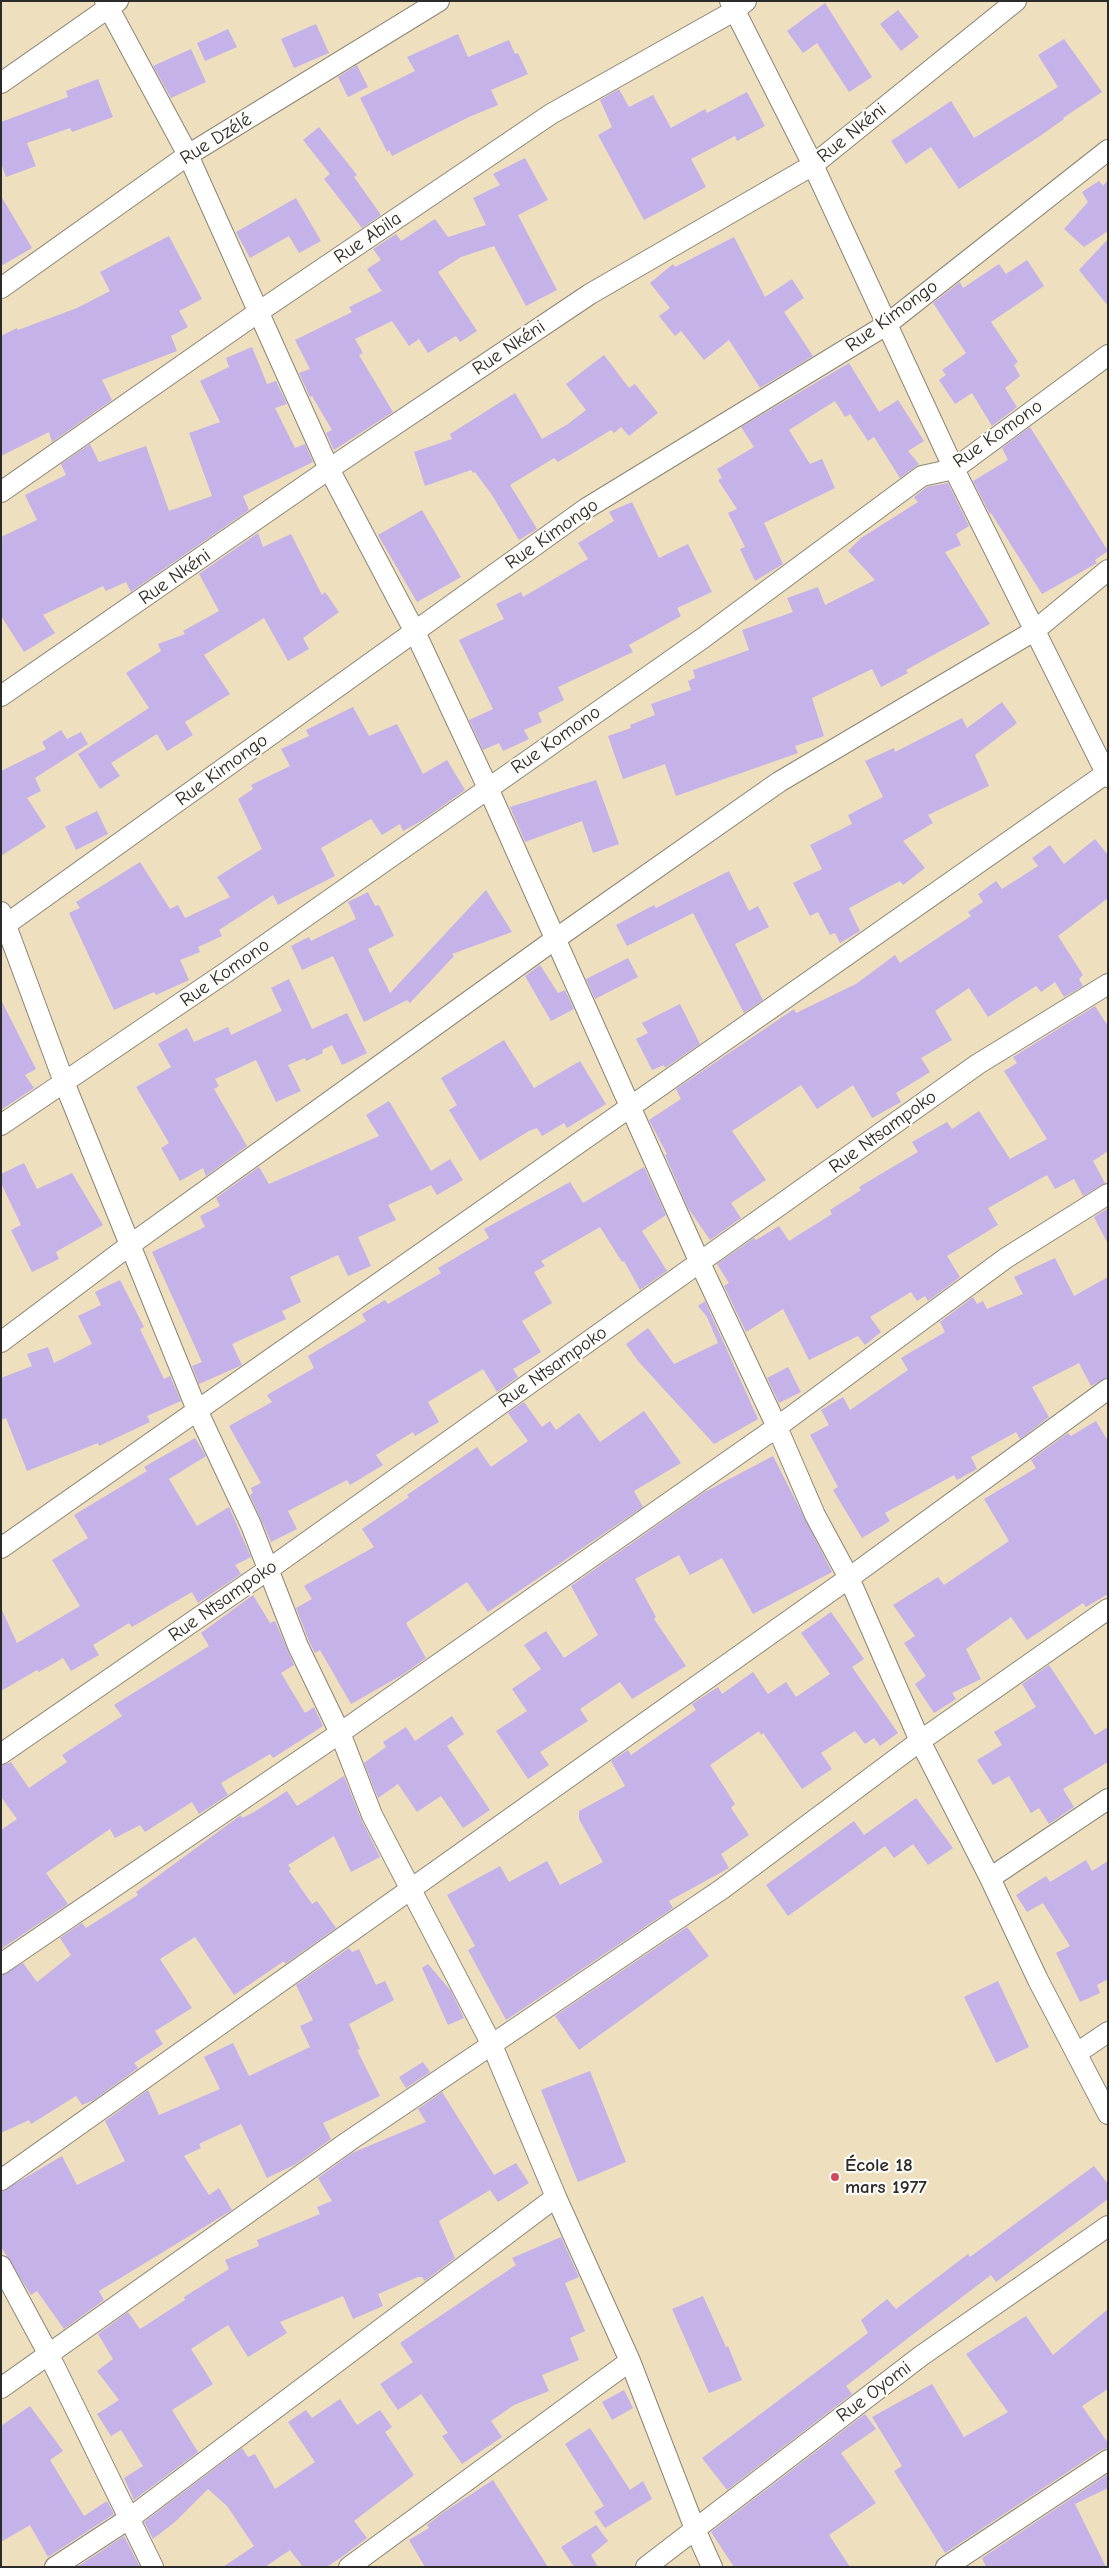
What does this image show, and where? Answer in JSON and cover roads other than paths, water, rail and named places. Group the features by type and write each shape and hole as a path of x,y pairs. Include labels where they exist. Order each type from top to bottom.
{"street":[{"name":"Rue Dzélé","path":"1,288 188,155 438,1"},
{"name":"Rue Nkéni","path":"1,696 329,469 590,294 813,165 1016,1"},
{"path":"1,83 111,3 188,155 257,313 329,469 415,632 488,788 554,940 777,1427 815,1515 849,1578 920,1741 990,1878 1038,1980 1108,2114"},
{"path":"1,1548 1107,774 954,469 737,4"},
{"name":"Rue Abila","path":"1,492 257,313 551,114 737,4"},
{"name":"Rue Kimongo","path":"3,921 415,632 587,508 886,325 1108,150"},
{"name":"Rue Komono","path":"1,1125 236,966 703,638 922,476 954,469 1108,355"},
{"path":"1,1342 130,1245 554,940 779,782 1034,631 1108,570"},
{"path":"3,921 64,1082 197,1410 269,1569 298,1646 340,1733 372,1815 492,2045 556,2197 630,2361 695,2529 712,2567"},
{"name":"Rue Ntsampoko","path":"1,1754 269,1569 978,1064 1108,984"},
{"path":"1,1964 340,1733 777,1427 1006,1258 1108,1194"},
{"path":"1,2180 849,1578 1108,1389"},
{"path":"1,2388 349,2141 722,1889 920,1741 1108,1609"},
{"path":"990,1878 1108,1799"},
{"path":"1077,2053 1108,2032"},
{"path":"55,2567 130,2518 556,2197"},
{"name":"Rue Oyomi","path":"646,2567 921,2356 1108,2226"},
{"path":"1,2266 48,2353 153,2567"},
{"path":"349,2567 630,2361"},
{"path":"946,2567 1108,2460"}],"place":[{"name":"École 18 mars 1977","path":"835,2177"}]}
